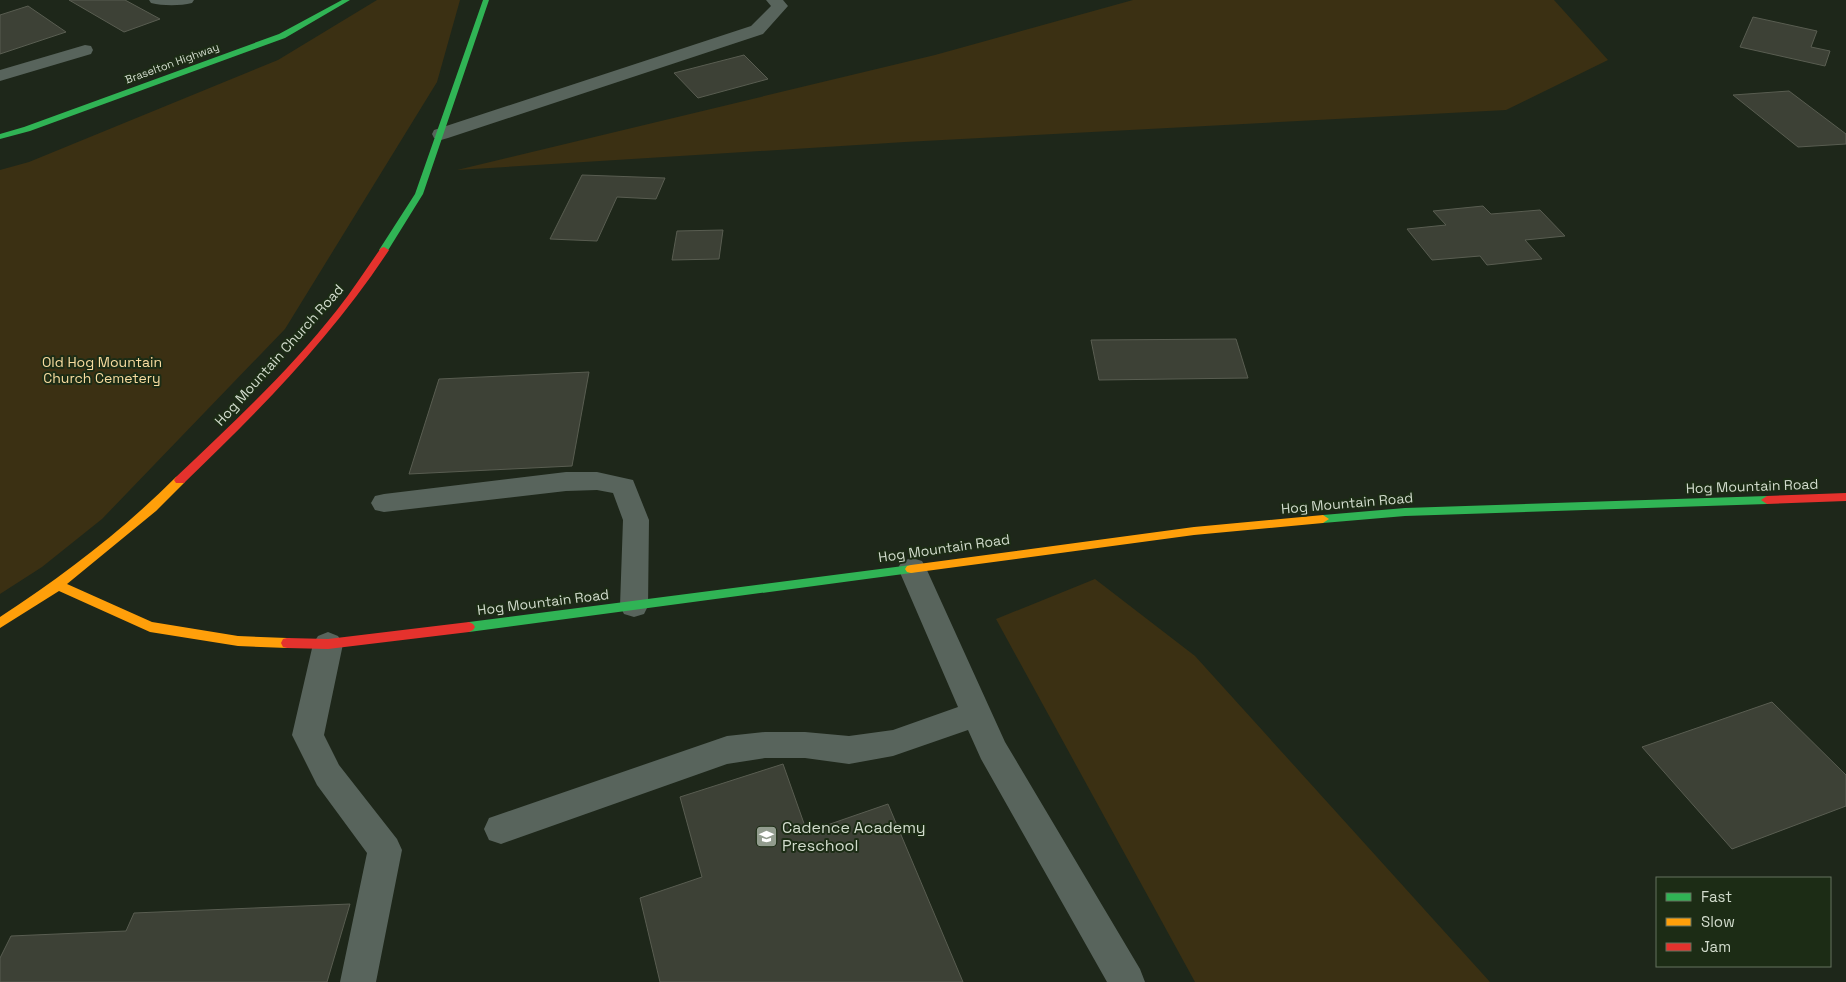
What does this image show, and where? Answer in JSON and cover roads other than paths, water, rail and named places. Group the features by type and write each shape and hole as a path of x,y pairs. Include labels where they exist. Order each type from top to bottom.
{"street":[{"name":"Braselton Highway","path":"0,137 27,129 282,36 347,0"},
{"name":"Hog Mountain Church Road","path":"0,622 58,585 152,508 246,417 327,328 367,278 419,194 486,0"},
{"name":"Hog Mountain Road","path":"58,585 150,627 238,641 328,644 634,606 1194,531 1405,512 1846,497"}],"lane":[{"path":"157,0 186,0"},
{"path":"441,134 757,30 780,6 774,0"},
{"path":"0,76 85,50"},
{"path":"384,503 585,481 612,482 624,487 636,520 634,606"},
{"path":"912,568 992,749 1127,982"},
{"path":"328,644 308,735 328,775 364,819 386,850 358,982"},
{"path":"501,829 727,750 765,745 805,745 849,750 893,742 976,714"}],"place":[{"name":"Cadence Academy Preschool","path":"766,836"}],"park label":[{"name":"Old Hog Mountain Church Cemetery","path":"102,370"}]}
